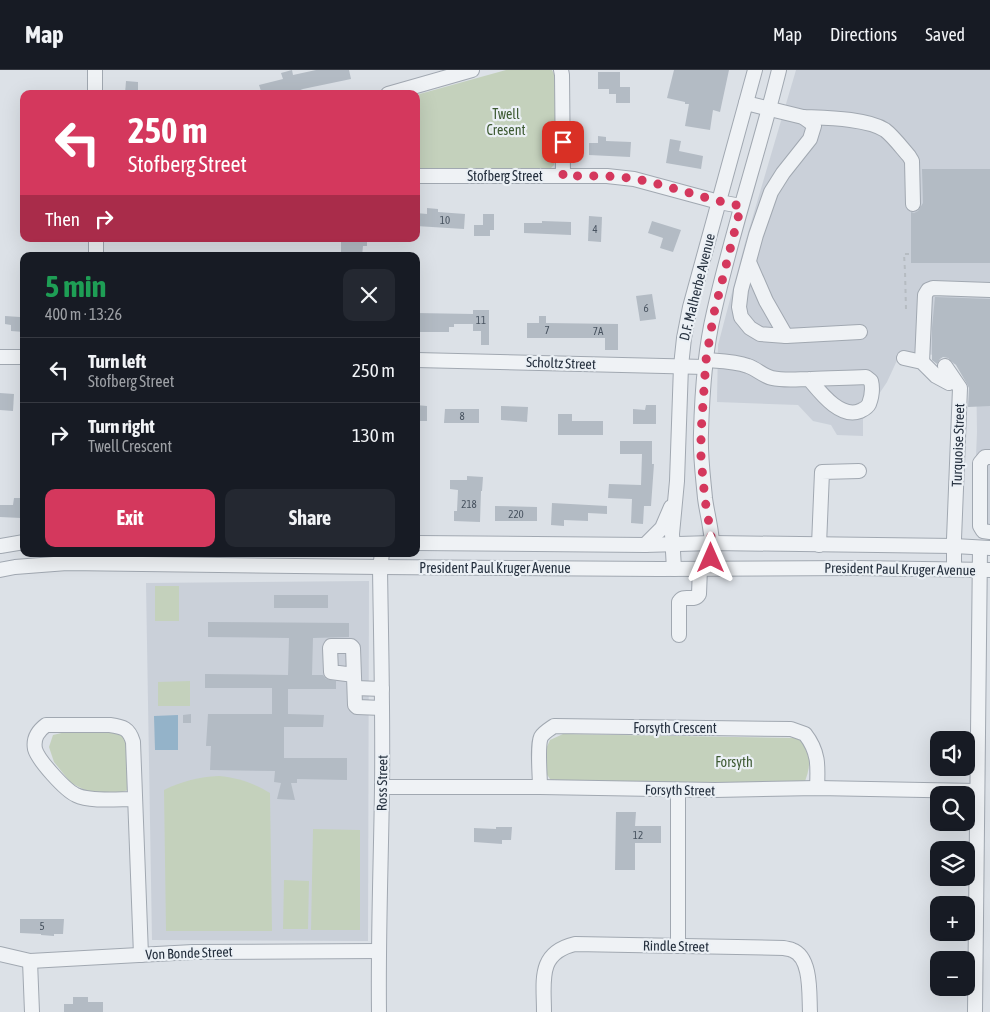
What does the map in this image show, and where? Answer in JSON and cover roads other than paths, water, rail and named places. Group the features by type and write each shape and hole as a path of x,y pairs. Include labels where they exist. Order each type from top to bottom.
{"street":[{"path":"95,70 95,90"},
{"path":"402,90 472,70"},
{"path":"561,70 563,176"},
{"name":"D.F. Malherbe Avenue","path":"674,569 672,545 684,338 690,308 755,70"},
{"name":"D.F. Malherbe Avenue","path":"679,635 679,602 684,598 697,597 703,568 711,558 712,543 705,500 701,433 706,363 714,313 741,206 770,109 779,70"},
{"path":"746,103 803,117 846,119 885,130 912,161 913,204"},
{"path":"803,117 814,126 813,131 810,139 783,173 771,192 756,235 741,290 741,317 750,328 760,334 786,336 860,332"},
{"name":"Stofberg Street","path":"420,176 607,176 634,179 719,202 741,206"},
{"path":"749,262 766,301 786,336"},
{"path":"922,362 925,294 928,290 932,288 990,290"},
{"path":"0,357 20,357"},
{"name":"Turquoise Street","path":"904,358 922,362 936,376 949,383 946,366 960,388 954,569"},
{"name":"Scholtz Street","path":"420,360 681,366 706,363 736,363 750,366 773,379 810,379"},
{"path":"990,457 985,457 980,463 980,526 983,531 990,532"},
{"path":"819,545 822,472 859,471"},
{"path":"645,545 662,528 675,497"},
{"path":"0,546 20,543"},
{"name":"President Paul Kruger Avenue","path":"420,543 672,545 712,543 985,548"},
{"path":"975,1012 977,791 985,548"},
{"name":"President Paul Kruger Avenue","path":"0,570 67,563 381,560 674,569 856,568 985,570"},
{"name":"Ross Street","path":"379,1012 378,951 382,787 381,560"},
{"path":"382,689 354,682 357,707 382,708"},
{"path":"134,799 95,800 77,796 68,790 57,780 35,750 36,735 39,730 46,725 110,725 127,730 131,735 133,742 140,955"},
{"name":"Forsyth Crescent","path":"540,787 539,751 542,736 554,726 790,730 805,734 814,747 818,768 817,788"},
{"name":"Forsyth Street","path":"382,787 540,787 678,790 817,788 977,791"},
{"path":"678,790 678,946"},
{"name":"Rindle Street","path":"544,1012 545,966 550,958 565,947 575,944 784,948 794,950 802,958 808,972 810,1012"},
{"name":"Von Bonde Street","path":"0,954 30,961 193,952 378,951"},
{"path":"30,961 32,1012"}],"water":[{"path":"178,715 178,750 155,750 154,716"}],"park label":[{"name":"Twell Cresent","path":"506,122"},
{"name":"Forsyth","path":"734,762"}]}
